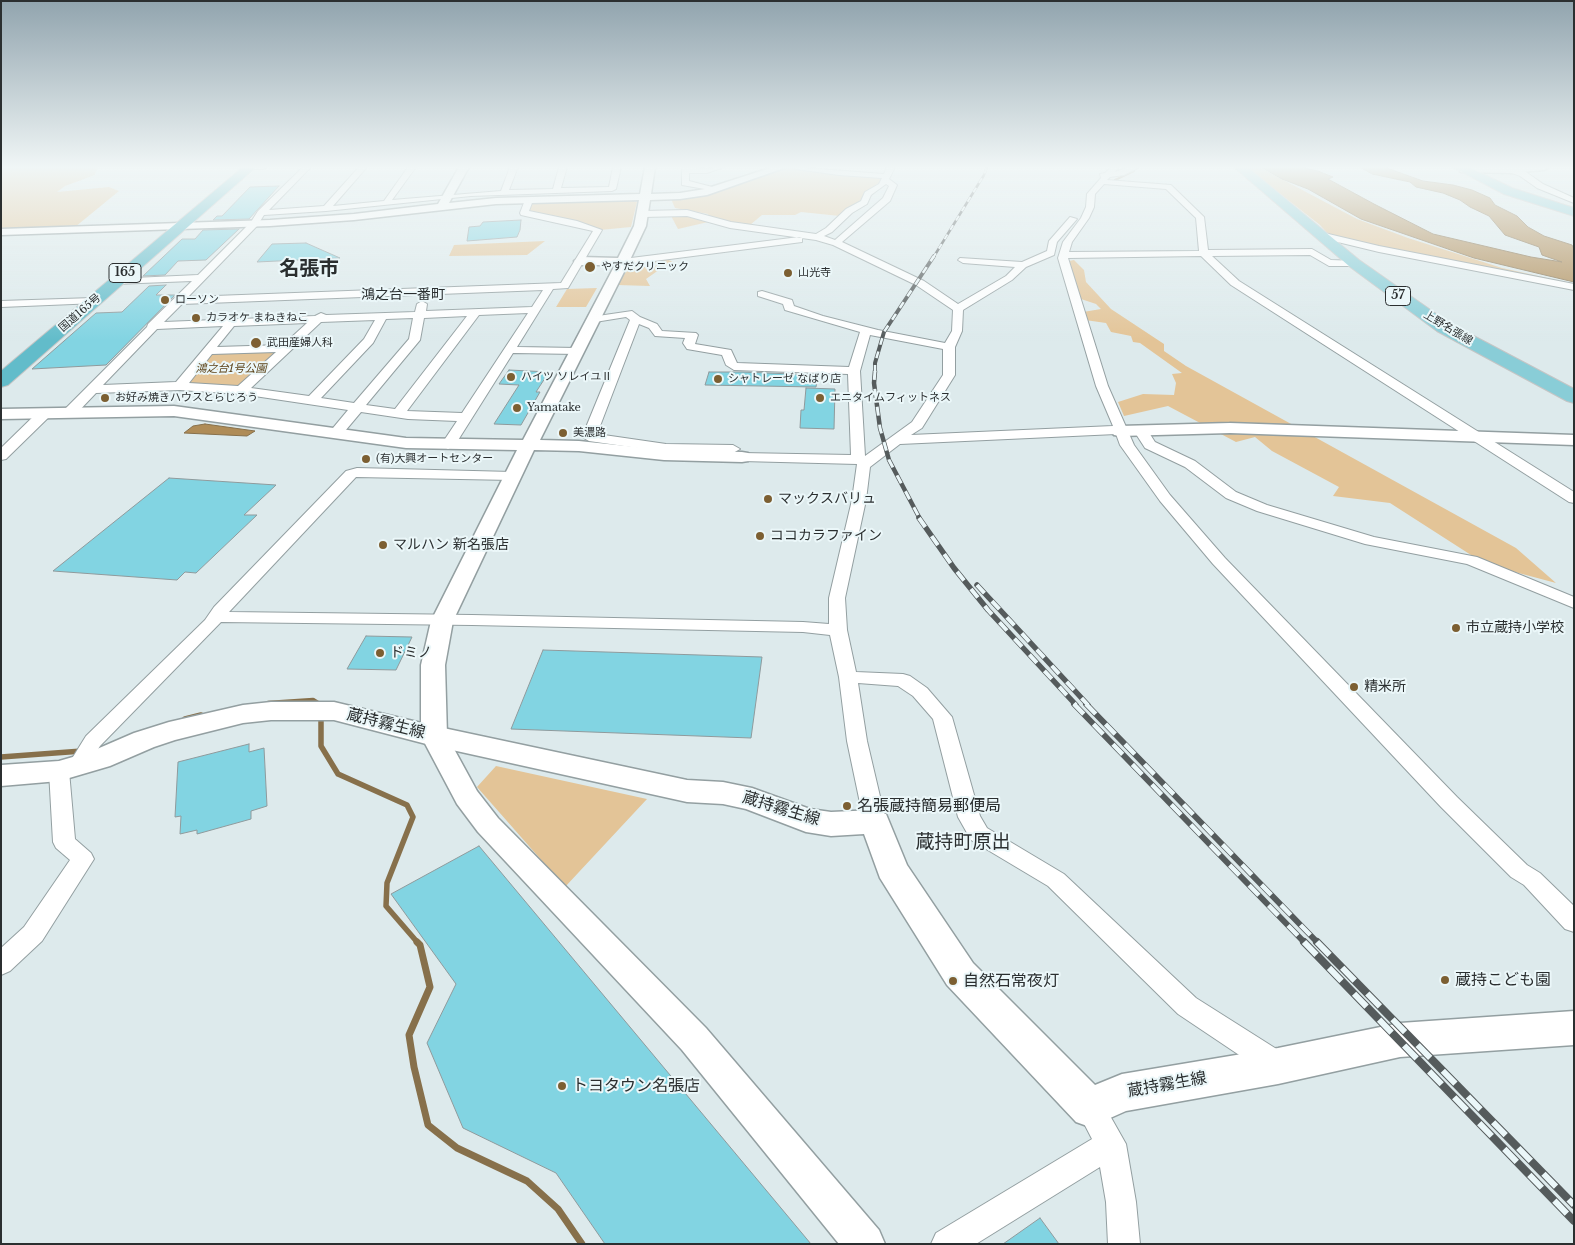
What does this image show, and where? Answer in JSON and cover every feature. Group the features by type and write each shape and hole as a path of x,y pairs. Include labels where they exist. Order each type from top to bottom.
{"highway":[{"name":"国道165号","path":"1,381 182,226"}],"main road":[{"name":"上野名張線","path":"1308,225 1354,263 1443,327 1574,397"},
{"name":"蔵持霧生線","path":"1,776 77,759 100,759 144,740 169,732 243,714 271,711 334,711 434,736 687,791 723,793 752,799 806,820 831,824 875,822"},
{"path":"875,822 892,869 960,974 1090,1108"},
{"name":"蔵持霧生線","path":"1090,1108 1122,1093 1278,1066 1400,1040 1574,1028"}],"street":[{"path":"1,232 214,225"},
{"path":"70,412 152,326 253,225"},
{"path":"177,302 564,286 598,230 581,225"},
{"path":"640,225 595,319 512,476 442,621 433,665 434,736 467,797 488,824 694,1039 865,1244"},
{"path":"731,225 818,237 836,243 920,283 958,309"},
{"path":"580,261 623,262 818,237 834,225"},
{"path":"836,243 857,225"},
{"path":"958,309 1009,278 1023,265 1051,253 1053,241 1068,225"},
{"path":"1081,225 1068,242 1063,258 1064,265 1102,386 1127,445 1154,485 1219,561 1449,802 1520,871 1532,879 1574,922"},
{"path":"1201,225 1204,254 1236,283 1574,499"},
{"path":"1320,235 1389,251 1574,287"},
{"path":"1064,255 1312,252 1329,263 1354,263"},
{"path":"963,260 1023,265"},
{"path":"115,282 201,278"},
{"path":"448,445 550,287"},
{"path":"335,434 414,340 426,292"},
{"path":"762,294 788,302 789,308 866,330 949,347"},
{"path":"241,390 343,295"},
{"path":"1,304 93,301"},
{"path":"636,319 589,437 666,448 863,460 898,440 917,425 949,375 949,347 957,331 958,309"},
{"path":"152,326 534,310"},
{"path":"399,413 476,313"},
{"path":"595,319 628,313 636,319 653,326 659,334 692,335 689,343 691,346 727,352 730,363 734,366 854,371"},
{"path":"312,400 369,342 382,317"},
{"path":"180,386 231,323"},
{"path":"866,330 854,371 854,404 863,465 859,500 836,598 838,630 848,677 857,741 875,822"},
{"path":"209,350 286,348"},
{"path":"509,350 578,350"},
{"path":"92,389 180,386 241,390 399,413 467,417"},
{"path":"1,414 134,410 191,412 375,440 448,445 596,447 664,455 738,453"},
{"path":"1,456 45,413"},
{"path":"898,440 1120,430 1230,428 1474,435 1574,440"},
{"path":"1141,431 1150,445 1190,464 1231,495 1262,508 1379,543 1471,560 1574,603"},
{"path":"1,964 33,934 83,859 64,842 77,759 217,617 220,611 352,474 357,472 512,476"},
{"path":"217,617 472,620 802,627 838,630"},
{"path":"848,677 903,680 920,692 942,717 969,817 979,834 1056,880 1187,1006 1278,1066"},
{"path":"1090,1108 1104,1129 1111,1144 1121,1202 1124,1244"},
{"path":"947,1244 1111,1144"}],"green space":[{"path":"1,225 77,225 69,232 1,234"},
{"path":"581,225 631,225 631,227 600,230"},
{"path":"676,225 695,225 678,229"},
{"path":"1320,225 1373,225 1502,268 1570,283 1567,285 1330,236"},
{"path":"545,241 527,255 449,256 454,245"},
{"path":"666,259 686,267 666,265 646,279 650,286 617,285 629,267 654,267 658,264 652,261"},
{"path":"1074,260 1084,270 1086,282 1111,309 1164,344 1164,351 1186,366 1516,548 1556,583 1485,564 1390,503 1333,496 1339,487 1272,451 1255,437 1236,442 1168,406 1124,416 1118,402 1143,394 1174,395 1176,383 1172,374 1182,373 1140,343 1133,342 1131,336 1111,332 1106,323 1085,320 1083,312 1101,309 1096,304 1078,298 1076,283 1069,261"},
{"path":"597,288 586,307 556,307 567,289"},
{"name":"鴻之台1号公園","path":"278,351 240,385 233,387 192,385 188,383 210,354"},
{"path":"496,766 647,799 565,887 477,787"}],"shaded area":[{"path":"1379,225 1415,225 1433,234 1531,257 1562,262 1542,255 1539,247 1505,235 1497,225 1526,225 1544,236 1572,245 1574,249 1574,282 1474,258"},
{"path":"205,424 255,431 247,436 184,433 193,426"}],"building":[{"path":"520,225 517,237 467,241 469,227"},
{"path":"239,229 206,260 178,261 165,275 143,276 182,239 195,239 203,230"},
{"path":"306,243 340,258 257,262 272,244"},
{"path":"166,285 156,295 175,295 106,365 32,369 96,313 122,312 149,286"},
{"path":"509,370 549,372 536,392 540,392 521,425 494,424 519,385 499,384"},
{"path":"709,372 818,375 816,387 705,385"},
{"path":"806,388 835,389 834,429 800,428 801,410 804,410"},
{"path":"169,478 276,485 244,515 257,515 196,573 185,572 177,580 53,571"},
{"name":"ドミノ","path":"366,636 412,637 396,670 347,669"},
{"path":"543,650 762,657 751,738 511,729"},
{"path":"249,744 249,752 264,748 267,806 251,811 251,819 197,834 197,830 180,834 181,816 175,817 178,762"},
{"name":"トヨタウン名張店","path":"479,846 811,1244 605,1244 556,1173 463,1128 427,1043 456,984 391,894"},
{"path":"1040,1218 1059,1244 1003,1244"}],"waterway":[{"path":"268,703 313,700 321,705 319,704"},
{"path":"185,719 201,715"},
{"path":"321,715 321,746 338,774 407,805 413,817 387,883 386,906 418,943"},
{"path":"1,757 82,751"},
{"path":"418,943 430,987 409,1035 414,1067 428,1125 457,1148 527,1181 558,1209 582,1244"}],"railway":[{"path":"933,258 953,225"},
{"path":"875,371 875,363 884,332 934,256"},
{"path":"875,371 874,383 880,428 889,460 920,519"},
{"path":"919,518 954,568 988,610 1076,705"},
{"path":"977,585 1088,705"},
{"path":"1074,704 1305,943"},
{"path":"1086,704 1318,943"},
{"path":"1304,942 1574,1221"},
{"path":"1317,942 1574,1205"}],"place":[{"name":"やすだクリニック","path":"590,267"},
{"name":"山光寺","path":"788,273"},
{"name":"ローソン","path":"165,300"},
{"name":"カラオケ まねきねこ","path":"196,318"},
{"name":"武田産婦人科","path":"256,343"},
{"name":"ハイツ ソレイユⅡ","path":"511,377"},
{"name":"シャトレーゼ なばり店","path":"718,379"},
{"name":"お好み焼きハウスとらじろう","path":"105,398"},
{"name":"エニタイムフィットネス","path":"820,398"},
{"name":"Yamatake","path":"517,408"},
{"name":"美濃路","path":"563,433"},
{"name":"(有)大興オートセンター","path":"366,459"},
{"name":"マックスバリュ","path":"768,499"},
{"name":"ココカラファイン","path":"760,536"},
{"name":"マルハン 新名張店","path":"383,545"},
{"name":"市立蔵持小学校","path":"1456,628"},
{"name":"ドミノ","path":"380,653"},
{"name":"精米所","path":"1354,687"},
{"name":"名張蔵持簡易郵便局","path":"847,806"},
{"name":"蔵持こども園","path":"1445,980"},
{"name":"自然石常夜灯","path":"953,981"},
{"name":"トヨタウン名張店","path":"562,1086"}],"district":[{"name":"名張市","path":"309,269"},
{"name":"鴻之台一番町","path":"403,295"},
{"name":"蔵持町原出","path":"963,843"}]}
